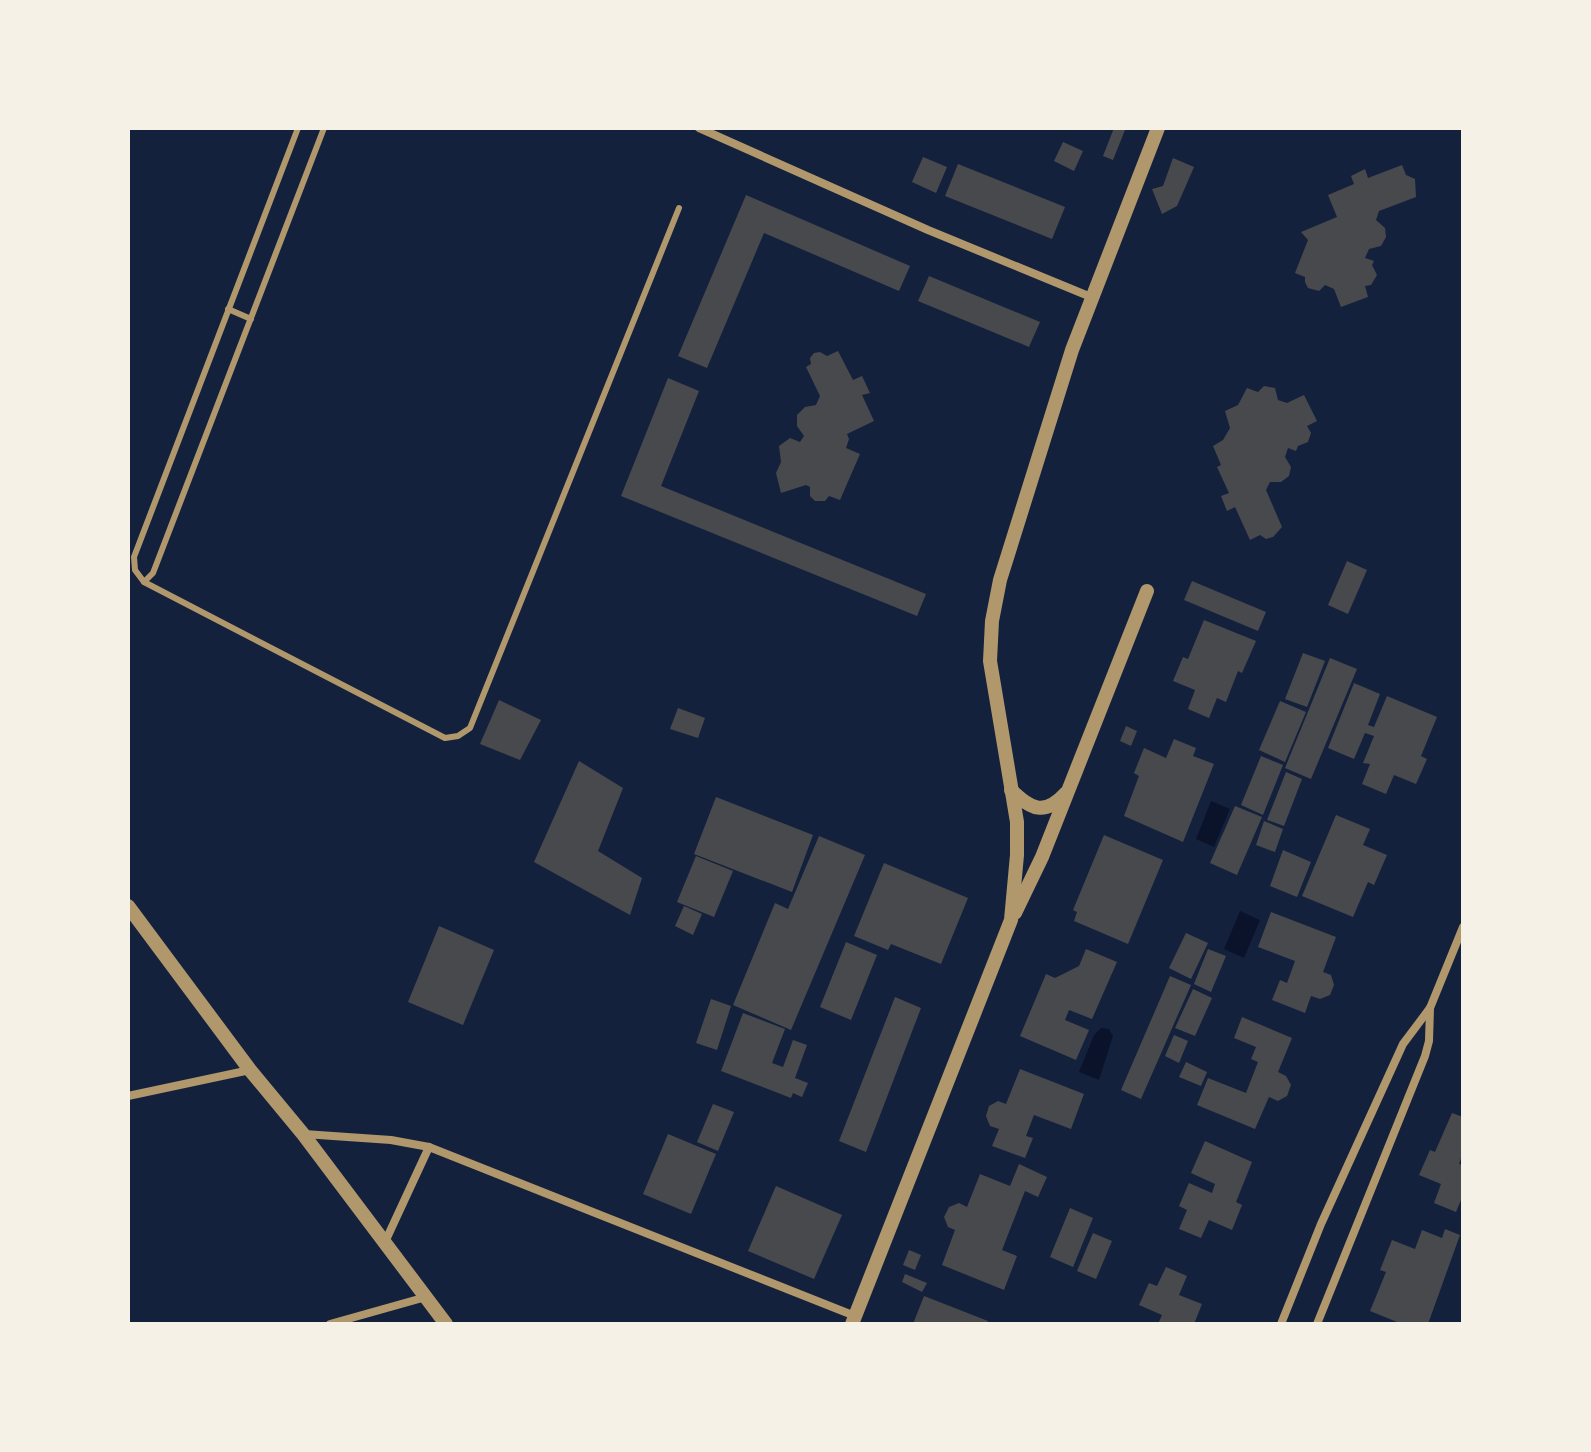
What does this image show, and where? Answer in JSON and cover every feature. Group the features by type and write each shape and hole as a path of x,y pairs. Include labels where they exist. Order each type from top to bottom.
{"street":[{"path":"699,128 722,132 928,230 1091,297"},
{"path":"1011,920 1017,833 990,661 992,621 1000,580 1091,297 1158,128"},
{"path":"303,1134 391,1140 429,1147 854,1320 1011,920 1042,857 1147,591"},
{"path":"1010,789 1026,805 1039,808 1055,805 1069,790"},
{"path":"128,906 446,1324"},
{"path":"1281,1324 1321,1224 1403,1044 1430,1008 1463,927"},
{"path":"1317,1324 1425,1056 1429,1041 1430,1008"},
{"path":"128,1096 250,1070"},
{"path":"385,1242 429,1147"},
{"path":"330,1324 427,1296"}],"lane":[{"path":"298,128 134,557 135,570 144,582 445,738 458,736 470,728 679,208"},
{"path":"144,582 153,573 324,128"},
{"path":"228,309 251,319"}],"water":[{"path":"1211,801 1230,809 1214,847 1196,839"},
{"path":"1240,911 1260,920 1244,958 1224,949"},
{"path":"1101,1028 1109,1029 1113,1036 1099,1080 1079,1072 1094,1035"}],"building":[{"path":"1114,128 1125,130 1113,160 1103,156"},
{"path":"1063,142 1083,151 1074,171 1054,161"},
{"path":"923,157 947,167 936,193 912,182"},
{"path":"1173,158 1194,167 1177,206 1162,214 1152,189 1163,186"},
{"path":"958,164 1065,207 1052,239 945,196"},
{"path":"1402,165 1406,175 1415,179 1416,197 1379,211 1376,220 1385,228 1386,237 1381,246 1369,249 1365,258 1374,261 1372,265 1377,275 1371,285 1365,286 1368,297 1341,307 1334,289 1325,285 1319,291 1308,288 1305,277 1295,273 1308,240 1301,232 1337,217 1328,195 1354,184 1351,176 1365,169 1368,178"},
{"path":"746,195 910,266 899,291 764,233 707,368 678,356"},
{"path":"929,276 1040,322 1029,347 918,301"},
{"path":"838,351 853,380 862,376 870,393 862,395 874,421 847,434 846,448 860,454 840,500 829,496 825,501 815,501 810,496 810,487 806,485 781,493 776,473 781,462 779,446 790,438 800,442 804,436 797,426 797,415 805,407 816,405 820,396 806,367 811,364 810,358 814,353 827,356"},
{"path":"668,378 699,391 661,486 926,594 917,616 621,496"},
{"path":"1264,386 1275,388 1278,400 1287,403 1304,395 1317,421 1307,426 1311,433 1308,442 1298,446 1296,451 1288,448 1285,457 1291,467 1289,476 1281,482 1270,482 1266,490 1282,527 1273,537 1266,539 1260,535 1250,540 1235,507 1227,511 1221,496 1229,493 1217,467 1221,465 1213,446 1223,440 1230,428 1225,411 1238,405 1247,388 1258,392"},
{"path":"1347,561 1367,570 1348,614 1328,605"},
{"path":"1192,581 1266,612 1258,631 1184,600"},
{"path":"1204,620 1256,641 1242,673 1238,671 1226,702 1217,698 1209,718 1188,709 1195,690 1173,681 1183,657 1188,659"},
{"path":"1303,653 1325,661 1307,707 1285,699"},
{"path":"1330,658 1357,669 1311,779 1285,768"},
{"path":"1354,683 1380,694 1368,725 1374,727 1387,696 1437,717 1421,756 1427,759 1416,784 1394,775 1386,794 1362,784 1370,764 1363,763 1374,736 1365,733 1354,759 1328,748"},
{"path":"499,700 541,720 520,760 480,744"},
{"path":"1280,701 1306,712 1285,762 1259,750"},
{"path":"678,708 705,718 698,738 670,729"},
{"path":"1126,726 1137,731 1131,746 1120,741"},
{"path":"1174,739 1196,748 1193,756 1214,764 1183,842 1124,816 1139,776 1134,773 1144,748 1166,758"},
{"path":"1261,756 1283,765 1263,815 1241,805"},
{"path":"579,761 623,788 598,851 642,878 630,915 534,862"},
{"path":"1286,772 1302,779 1284,826 1267,820"},
{"path":"716,797 813,835 792,892 694,854"},
{"path":"1235,806 1262,817 1237,875 1210,863"},
{"path":"1336,815 1370,829 1363,845 1387,855 1374,885 1368,882 1353,917 1302,896"},
{"path":"1264,821 1283,829 1275,852 1256,845"},
{"path":"1104,835 1163,860 1128,944 1074,921 1077,912 1073,910"},
{"path":"819,836 865,855 791,1030 733,1005 775,903 788,909"},
{"path":"1283,850 1311,862 1297,897 1270,886"},
{"path":"696,856 733,871 714,917 677,902"},
{"path":"884,863 968,898 941,964 891,944 888,950 854,936"},
{"path":"684,906 702,914 693,935 675,926"},
{"path":"1271,912 1336,937 1323,972 1331,975 1334,985 1330,995 1320,999 1311,996 1305,1013 1272,1000 1280,980 1287,983 1295,961 1258,947"},
{"path":"439,926 494,950 463,1025 408,1002"},
{"path":"1186,933 1208,943 1191,979 1169,968"},
{"path":"846,942 877,955 851,1020 820,1007"},
{"path":"1086,949 1117,962 1092,1019 1069,1010 1065,1020 1089,1030 1076,1060 1020,1036 1046,974 1055,978 1079,966"},
{"path":"1208,949 1226,956 1211,992 1194,984"},
{"path":"1170,976 1191,985 1141,1099 1121,1090"},
{"path":"1193,989 1212,998 1195,1036 1175,1028"},
{"path":"895,997 921,1008 866,1152 839,1141"},
{"path":"711,999 731,1006 717,1050 696,1043"},
{"path":"743,1013 785,1029 772,1063 783,1067 793,1040 807,1045 795,1078 808,1083 802,1097 793,1093 791,1098 721,1071"},
{"path":"1242,1017 1292,1038 1278,1072 1286,1076 1291,1085 1287,1096 1278,1101 1269,1097 1255,1129 1197,1105 1208,1078 1246,1093 1258,1062 1251,1059 1256,1047 1234,1038"},
{"path":"1174,1035 1188,1041 1179,1063 1165,1056"},
{"path":"1186,1062 1207,1072 1201,1086 1179,1077"},
{"path":"1020,1069 1084,1094 1071,1129 1034,1115 1026,1136 1033,1138 1025,1158 992,1146 999,1129 990,1126 986,1116 989,1106 998,1101 1006,1104"},
{"path":"713,1104 734,1112 718,1151 697,1142"},
{"path":"1452,1113 1463,1117 1463,1153 1459,1164 1463,1165 1463,1195 1456,1212 1434,1203 1441,1184 1419,1175 1430,1150 1435,1152"},
{"path":"668,1134 716,1154 691,1214 643,1194"},
{"path":"1205,1141 1252,1162 1236,1202 1242,1205 1232,1230 1209,1220 1201,1238 1179,1229 1187,1210 1179,1206 1189,1183 1212,1193 1215,1184 1191,1173"},
{"path":"1019,1164 1047,1177 1038,1197 1025,1191 1002,1250 1017,1256 1004,1290 942,1265 955,1230 948,1227 944,1217 949,1207 959,1203 967,1207 980,1174 1010,1186"},
{"path":"776,1186 842,1215 814,1279 748,1251"},
{"path":"1070,1208 1093,1218 1073,1267 1050,1257"},
{"path":"1445,1229 1460,1235 1428,1324 1402,1324 1370,1311 1386,1272 1380,1270 1392,1240 1415,1249 1422,1230 1442,1238"},
{"path":"1093,1233 1112,1241 1096,1279 1077,1271"},
{"path":"909,1250 921,1255 915,1270 903,1265"},
{"path":"1166,1267 1187,1276 1179,1295 1202,1304 1194,1324 1158,1324 1162,1315 1139,1305 1149,1283 1157,1286"},
{"path":"905,1274 927,1283 922,1292 902,1282"},
{"path":"924,1296 988,1321 987,1324 913,1324"}]}
